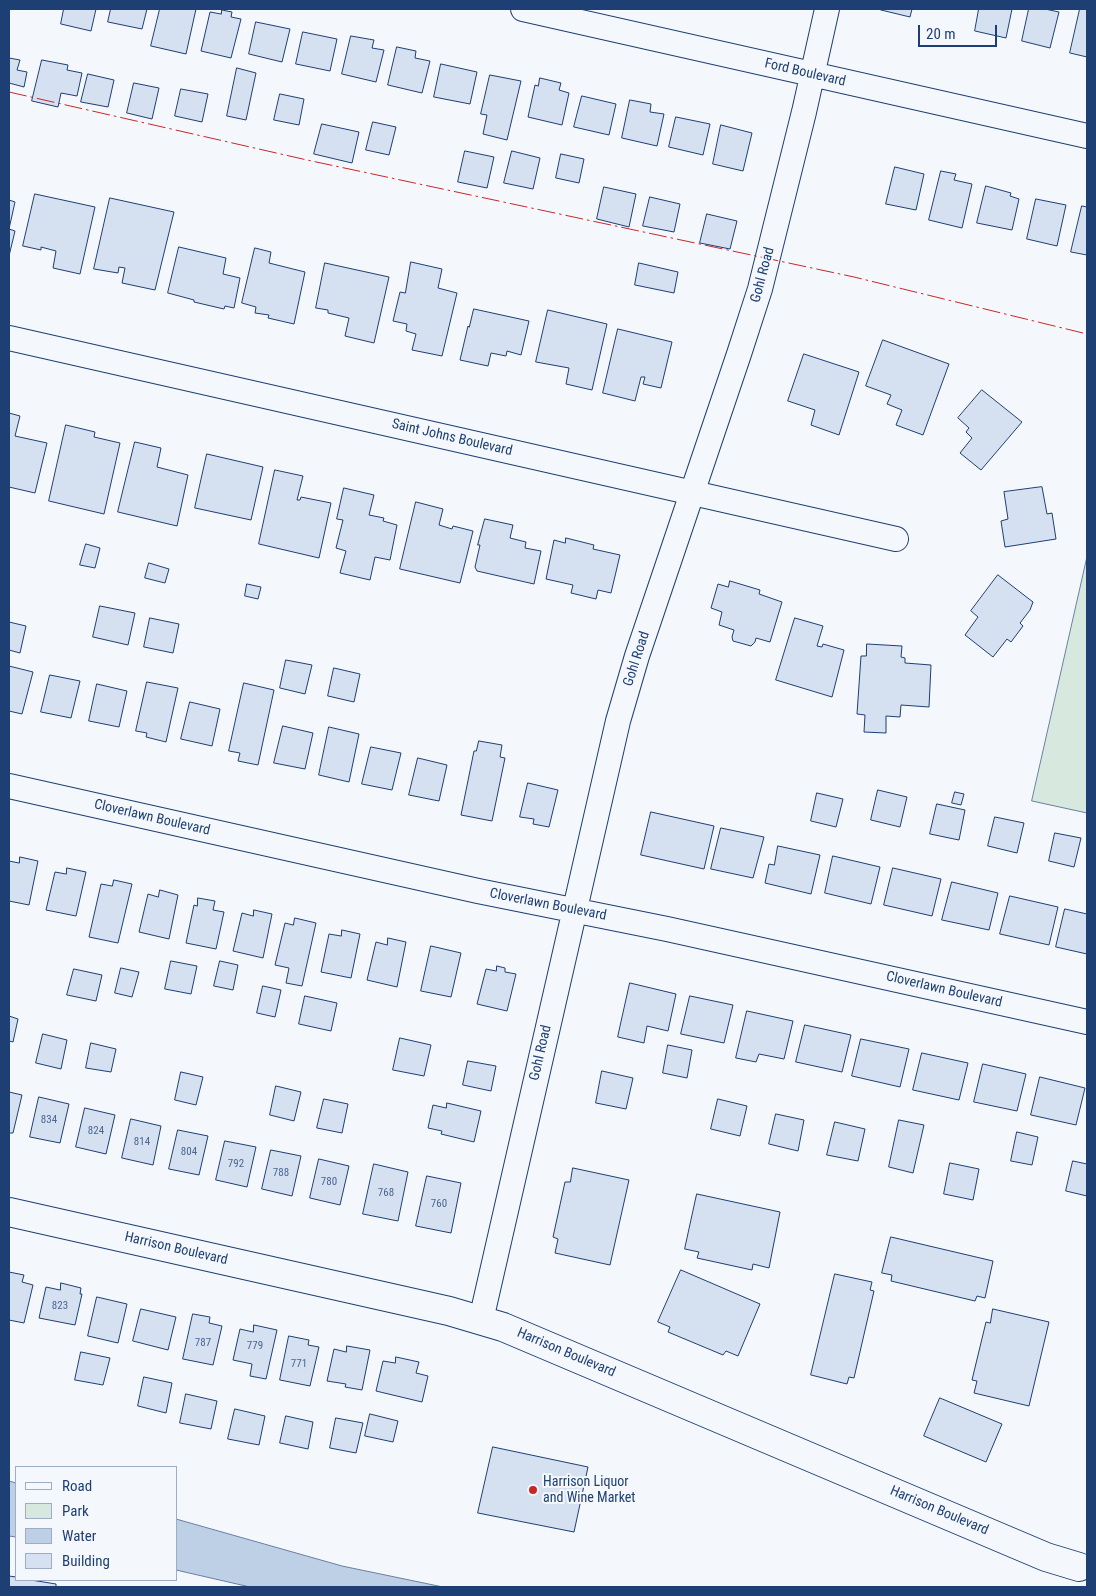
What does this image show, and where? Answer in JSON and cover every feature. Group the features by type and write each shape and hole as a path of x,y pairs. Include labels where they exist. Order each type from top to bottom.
{"street":[{"name":"Ford Boulevard","path":"523,9 1087,136"},
{"name":"Gohl Road","path":"481,1320 618,721 637,656 760,289 813,74 827,9"},
{"name":"Saint Johns Boulevard","path":"9,338 896,539"},
{"name":"Cloverlawn Boulevard","path":"9,786 478,891 667,929 1087,1022"},
{"name":"Harrison Boulevard","path":"9,1212 389,1297 503,1327 1083,1572"}],"green space":[{"path":"1087,557 1087,813 1032,801"}],"water":[{"path":"9,1481 15,1483 15,1537 9,1536"},
{"path":"178,1520 342,1566 443,1587 250,1587 178,1570"}],"building":[{"path":"64,9 96,9 91,31 61,24"},
{"path":"111,9 147,9 142,29 108,22"},
{"path":"160,9 196,9 186,54 151,46"},
{"path":"882,9 912,9 910,17"},
{"path":"979,9 1012,9 1006,38 975,31"},
{"path":"1029,9 1045,9 1059,12 1050,48 1022,41"},
{"path":"1080,9 1087,9 1087,57 1070,53"},
{"path":"222,10 232,12 231,17 241,19 231,58 201,51 210,12 221,14"},
{"path":"256,22 290,29 282,62 249,54"},
{"path":"303,32 337,39 330,71 296,64"},
{"path":"351,36 374,40 372,48 384,50 376,82 342,74"},
{"path":"397,47 416,51 415,58 430,61 422,93 388,85"},
{"path":"9,58 20,60 17,70 27,72 24,87 9,83"},
{"path":"42,60 68,65 67,70 82,73 77,96 61,93 58,107 32,101"},
{"path":"441,64 477,72 470,104 434,97"},
{"path":"237,68 256,73 246,120 227,116"},
{"path":"88,74 114,80 108,107 81,102"},
{"path":"490,75 521,81 507,140 483,134 487,115 481,114"},
{"path":"540,78 561,83 559,90 569,93 562,125 528,117 535,85 538,86"},
{"path":"134,83 159,88 152,119 127,113"},
{"path":"181,89 208,94 202,122 175,116"},
{"path":"280,94 304,99 299,125 274,120"},
{"path":"582,96 616,104 609,135 574,127"},
{"path":"630,100 651,104 650,112 664,114 657,146 622,138"},
{"path":"676,117 710,124 703,155 669,147"},
{"path":"373,122 396,127 389,155 366,150"},
{"path":"322,124 359,132 352,163 314,154"},
{"path":"721,125 752,133 743,171 713,164"},
{"path":"465,151 494,157 487,188 458,182"},
{"path":"512,151 540,158 533,189 504,183"},
{"path":"561,154 584,159 579,183 556,178"},
{"path":"895,167 924,174 916,210 886,204"},
{"path":"941,171 956,174 954,180 972,184 962,228 929,220"},
{"path":"986,186 1011,193 1010,196 1019,199 1012,230 977,223"},
{"path":"604,187 636,194 629,227 597,219"},
{"path":"35,194 95,207 80,274 53,268 56,251 41,247 41,250 23,246"},
{"path":"650,197 680,204 674,232 643,226"},
{"path":"110,198 174,212 155,290 122,283 125,268 119,267 118,273 94,269"},
{"path":"1036,199 1066,205 1057,246 1027,239"},
{"path":"9,200 15,202 9,229"},
{"path":"1082,206 1087,207 1087,255 1071,252"},
{"path":"707,214 737,221 730,249 700,243"},
{"path":"9,229 15,231 9,256"},
{"path":"179,247 226,258 223,274 240,278 234,308 225,306 224,309 194,302 194,300 168,293"},
{"path":"255,248 271,252 269,263 305,272 294,324 268,318 269,315 255,313 256,307 242,303"},
{"path":"411,262 442,269 438,288 457,293 442,356 412,350 416,334 406,331 407,324 393,321 400,292 405,293"},
{"path":"325,263 389,277 374,343 345,336 349,318 328,313 328,310 316,308"},
{"path":"639,263 678,272 674,293 635,285"},
{"path":"474,309 529,321 521,355 507,351 506,356 491,353 488,366 460,360"},
{"path":"548,310 607,324 592,390 566,384 569,368 536,362"},
{"path":"618,329 672,342 661,388 643,384 645,377 641,377 635,401 603,393"},
{"path":"883,340 949,364 923,435 896,425 902,410 887,404 891,395 866,386"},
{"path":"804,354 859,372 839,435 811,425 815,410 788,401"},
{"path":"982,390 1022,422 981,470 960,453 972,438 966,432 969,428 958,418"},
{"path":"9,413 20,416 15,436 47,443 35,493 9,487"},
{"path":"66,425 95,432 94,437 120,443 104,514 49,501"},
{"path":"135,442 161,448 157,467 188,475 177,526 118,512"},
{"path":"207,454 263,467 251,520 195,508"},
{"path":"275,470 303,476 297,500 300,500 301,497 331,503 319,558 259,544"},
{"path":"1042,487 1047,514 1052,513 1056,539 1005,547 1001,521 1008,519 1004,492"},
{"path":"344,488 374,495 369,515 384,518 383,521 397,525 390,560 375,557 370,580 340,573 346,551 336,548 343,520 337,519"},
{"path":"416,502 443,509 439,525 452,529 453,526 473,531 460,583 400,569"},
{"path":"485,519 513,525 510,538 526,542 525,548 541,551 534,584 477,571 475,567 480,545 478,545"},
{"path":"566,538 594,545 593,549 620,555 611,593 598,590 596,599 571,593 573,585 546,579 554,540 565,543"},
{"path":"86,544 100,548 95,568 80,565"},
{"path":"149,563 169,569 165,583 145,578"},
{"path":"998,575 1033,602 1030,610 1020,623 1023,626 1011,642 1007,639 993,657 965,635 978,617 971,611"},
{"path":"730,581 760,590 759,594 782,602 770,642 756,638 751,646 733,641 734,630 719,625 722,612 711,608 718,584 728,587"},
{"path":"247,584 261,587 258,599 245,596"},
{"path":"100,606 135,613 128,645 93,637"},
{"path":"150,618 179,624 173,653 144,647"},
{"path":"795,618 823,626 817,646 822,647 823,644 844,650 832,697 776,680"},
{"path":"9,622 26,626 20,653 9,650"},
{"path":"867,644 902,646 901,657 905,658 905,663 931,665 929,707 901,705 900,717 886,716 886,733 864,732 865,715 857,714 861,656 866,656"},
{"path":"286,660 312,665 305,694 280,688"},
{"path":"9,666 33,672 22,714 9,711"},
{"path":"334,668 360,674 354,702 328,696"},
{"path":"50,675 80,681 71,718 41,712"},
{"path":"147,682 178,688 166,742 146,737 147,733 136,731"},
{"path":"244,683 274,690 258,765 238,761 240,753 229,751"},
{"path":"97,684 127,691 119,727 89,721"},
{"path":"190,702 220,709 212,746 181,739"},
{"path":"283,726 313,733 305,769 274,763"},
{"path":"329,727 359,734 349,782 319,775"},
{"path":"479,741 502,745 500,757 505,758 492,821 461,815 474,751 476,751"},
{"path":"371,747 401,753 392,790 362,784"},
{"path":"418,758 447,765 439,801 409,795"},
{"path":"528,783 558,790 549,827 533,824 534,819 520,817"},
{"path":"878,790 907,797 900,827 871,820"},
{"path":"955,792 964,794 961,805 952,803"},
{"path":"817,793 843,799 836,827 811,821"},
{"path":"937,804 965,810 959,840 930,834"},
{"path":"651,812 714,826 704,869 641,855"},
{"path":"995,817 1024,823 1017,853 988,846"},
{"path":"721,828 764,837 753,878 711,869"},
{"path":"1055,833 1081,838 1074,867 1049,861"},
{"path":"778,846 820,855 811,894 765,883 769,864 774,865"},
{"path":"833,856 880,867 871,904 825,893"},
{"path":"20,857 38,861 29,905 9,901 9,861 19,863"},
{"path":"67,868 86,872 76,916 46,910 55,872 66,874"},
{"path":"893,868 941,879 932,916 884,905"},
{"path":"114,880 132,884 118,943 89,937 101,884 112,886"},
{"path":"952,882 998,893 989,930 942,920"},
{"path":"160,890 178,895 169,939 139,932 148,894 158,897"},
{"path":"1010,896 1058,907 1049,945 1000,934"},
{"path":"198,898 215,901 213,910 224,912 216,949 186,943 194,905 197,906"},
{"path":"1065,909 1087,914 1087,954 1056,947"},
{"path":"254,910 272,914 263,958 233,951 242,913 253,916"},
{"path":"295,918 316,923 302,986 286,983 289,968 275,965 285,923 293,925"},
{"path":"342,930 360,934 351,978 321,972 329,934 341,936"},
{"path":"388,938 406,942 397,987 367,980 376,942 387,945"},
{"path":"431,946 461,953 451,997 421,991"},
{"path":"171,961 197,966 191,994 165,989"},
{"path":"220,961 238,965 233,990 214,986"},
{"path":"497,966 505,968 505,972 516,974 507,1011 477,1004 486,969 496,971"},
{"path":"121,968 139,972 132,997 115,993"},
{"path":"74,969 102,975 96,1001 67,995"},
{"path":"630,983 676,994 668,1031 647,1026 644,1043 618,1037"},
{"path":"263,986 281,990 275,1017 257,1013"},
{"path":"305,996 337,1003 331,1031 299,1024"},
{"path":"690,996 733,1005 724,1043 681,1034"},
{"path":"747,1011 793,1021 784,1059 759,1054 756,1062 736,1058"},
{"path":"9,1016 18,1019 13,1042 9,1041"},
{"path":"805,1025 851,1035 842,1072 796,1062"},
{"path":"43,1034 67,1040 61,1069 36,1063"},
{"path":"400,1038 431,1045 424,1076 393,1070"},
{"path":"861,1039 909,1049 900,1087 852,1076"},
{"path":"91,1043 116,1049 111,1072 86,1068"},
{"path":"668,1045 692,1050 687,1078 663,1073"},
{"path":"922,1053 968,1063 959,1100 913,1090"},
{"path":"468,1061 496,1066 491,1091 463,1085"},
{"path":"983,1064 1026,1074 1017,1111 974,1102"},
{"path":"602,1071 633,1078 626,1109 596,1103"},
{"path":"181,1072 203,1077 196,1105 175,1100"},
{"path":"1040,1077 1085,1088 1076,1125 1031,1115"},
{"path":"276,1086 301,1092 294,1121 270,1115"},
{"path":"9,1092 22,1095 13,1133 9,1133"},
{"path":"39,1097 69,1104 60,1143 30,1137"},
{"path":"324,1099 348,1104 342,1133 317,1128"},
{"path":"718,1099 747,1106 740,1136 711,1129"},
{"path":"447,1103 481,1111 474,1142 441,1134 442,1131 428,1128 433,1105 446,1108"},
{"path":"85,1108 115,1115 106,1154 76,1147"},
{"path":"776,1114 804,1120 798,1151 769,1144"},
{"path":"131,1119 161,1126 153,1165 122,1158"},
{"path":"899,1120 924,1125 913,1173 889,1167"},
{"path":"835,1122 865,1129 858,1161 827,1155"},
{"path":"178,1130 208,1136 199,1175 169,1169"},
{"path":"1017,1132 1038,1137 1032,1165 1011,1161"},
{"path":"225,1141 256,1147 247,1187 216,1180"},
{"path":"271,1150 301,1156 292,1196 262,1189"},
{"path":"319,1159 349,1166 340,1205 310,1198"},
{"path":"1073,1161 1087,1164 1087,1196 1066,1191"},
{"path":"950,1163 979,1169 973,1200 944,1194"},
{"path":"374,1164 408,1172 398,1221 363,1214"},
{"path":"573,1168 629,1180 610,1265 555,1253 558,1239 553,1237 565,1182 570,1182"},
{"path":"427,1176 461,1183 451,1233 416,1226"},
{"path":"697,1194 780,1212 769,1268 753,1264 752,1270 697,1258 699,1252 685,1249"},
{"path":"891,1237 993,1261 985,1298 977,1296 975,1301 891,1281 892,1275 882,1273"},
{"path":"681,1270 760,1304 738,1356 726,1351 723,1355 668,1332 670,1327 658,1322"},
{"path":"9,1272 24,1275 22,1282 33,1285 24,1323 9,1320"},
{"path":"835,1274 872,1282 870,1290 874,1291 854,1378 849,1377 847,1384 811,1375"},
{"path":"61,1283 81,1288 80,1294 82,1294 75,1325 39,1318 46,1287 60,1290"},
{"path":"97,1297 127,1304 118,1343 88,1336"},
{"path":"141,1309 176,1317 168,1350 133,1341"},
{"path":"993,1309 1049,1322 1029,1406 974,1393 977,1381 972,1380 986,1322 990,1323"},
{"path":"193,1314 210,1317 209,1323 222,1326 213,1365 183,1359"},
{"path":"254,1325 277,1330 266,1379 250,1376 252,1364 233,1360 240,1329 253,1332"},
{"path":"289,1336 309,1340 308,1345 319,1347 310,1386 280,1380"},
{"path":"347,1346 370,1350 362,1390 345,1387 346,1384 327,1381 334,1349 346,1352"},
{"path":"81,1352 110,1358 103,1385 75,1380"},
{"path":"396,1357 419,1362 416,1373 428,1376 422,1402 376,1391 383,1361 395,1363"},
{"path":"144,1377 172,1383 166,1413 138,1406"},
{"path":"186,1394 217,1401 211,1429 180,1423"},
{"path":"940,1398 1002,1424 986,1462 924,1436"},
{"path":"235,1409 265,1416 259,1445 228,1439"},
{"path":"370,1414 398,1421 393,1442 365,1436"},
{"path":"286,1416 313,1422 308,1449 280,1443"},
{"path":"336,1418 363,1423 356,1453 330,1448"},
{"name":"Harrison Liquor and Wine Market","path":"493,1447 588,1467 574,1532 478,1513"},
{"path":"9,1576 15,1577 15,1581 37,1581 56,1584 56,1587 9,1587"}],"power":[{"path":"9,92 307,160 854,277 1087,334"}],"place":[{"name":"Harrison Liquor and Wine Market","path":"533,1490"}]}
